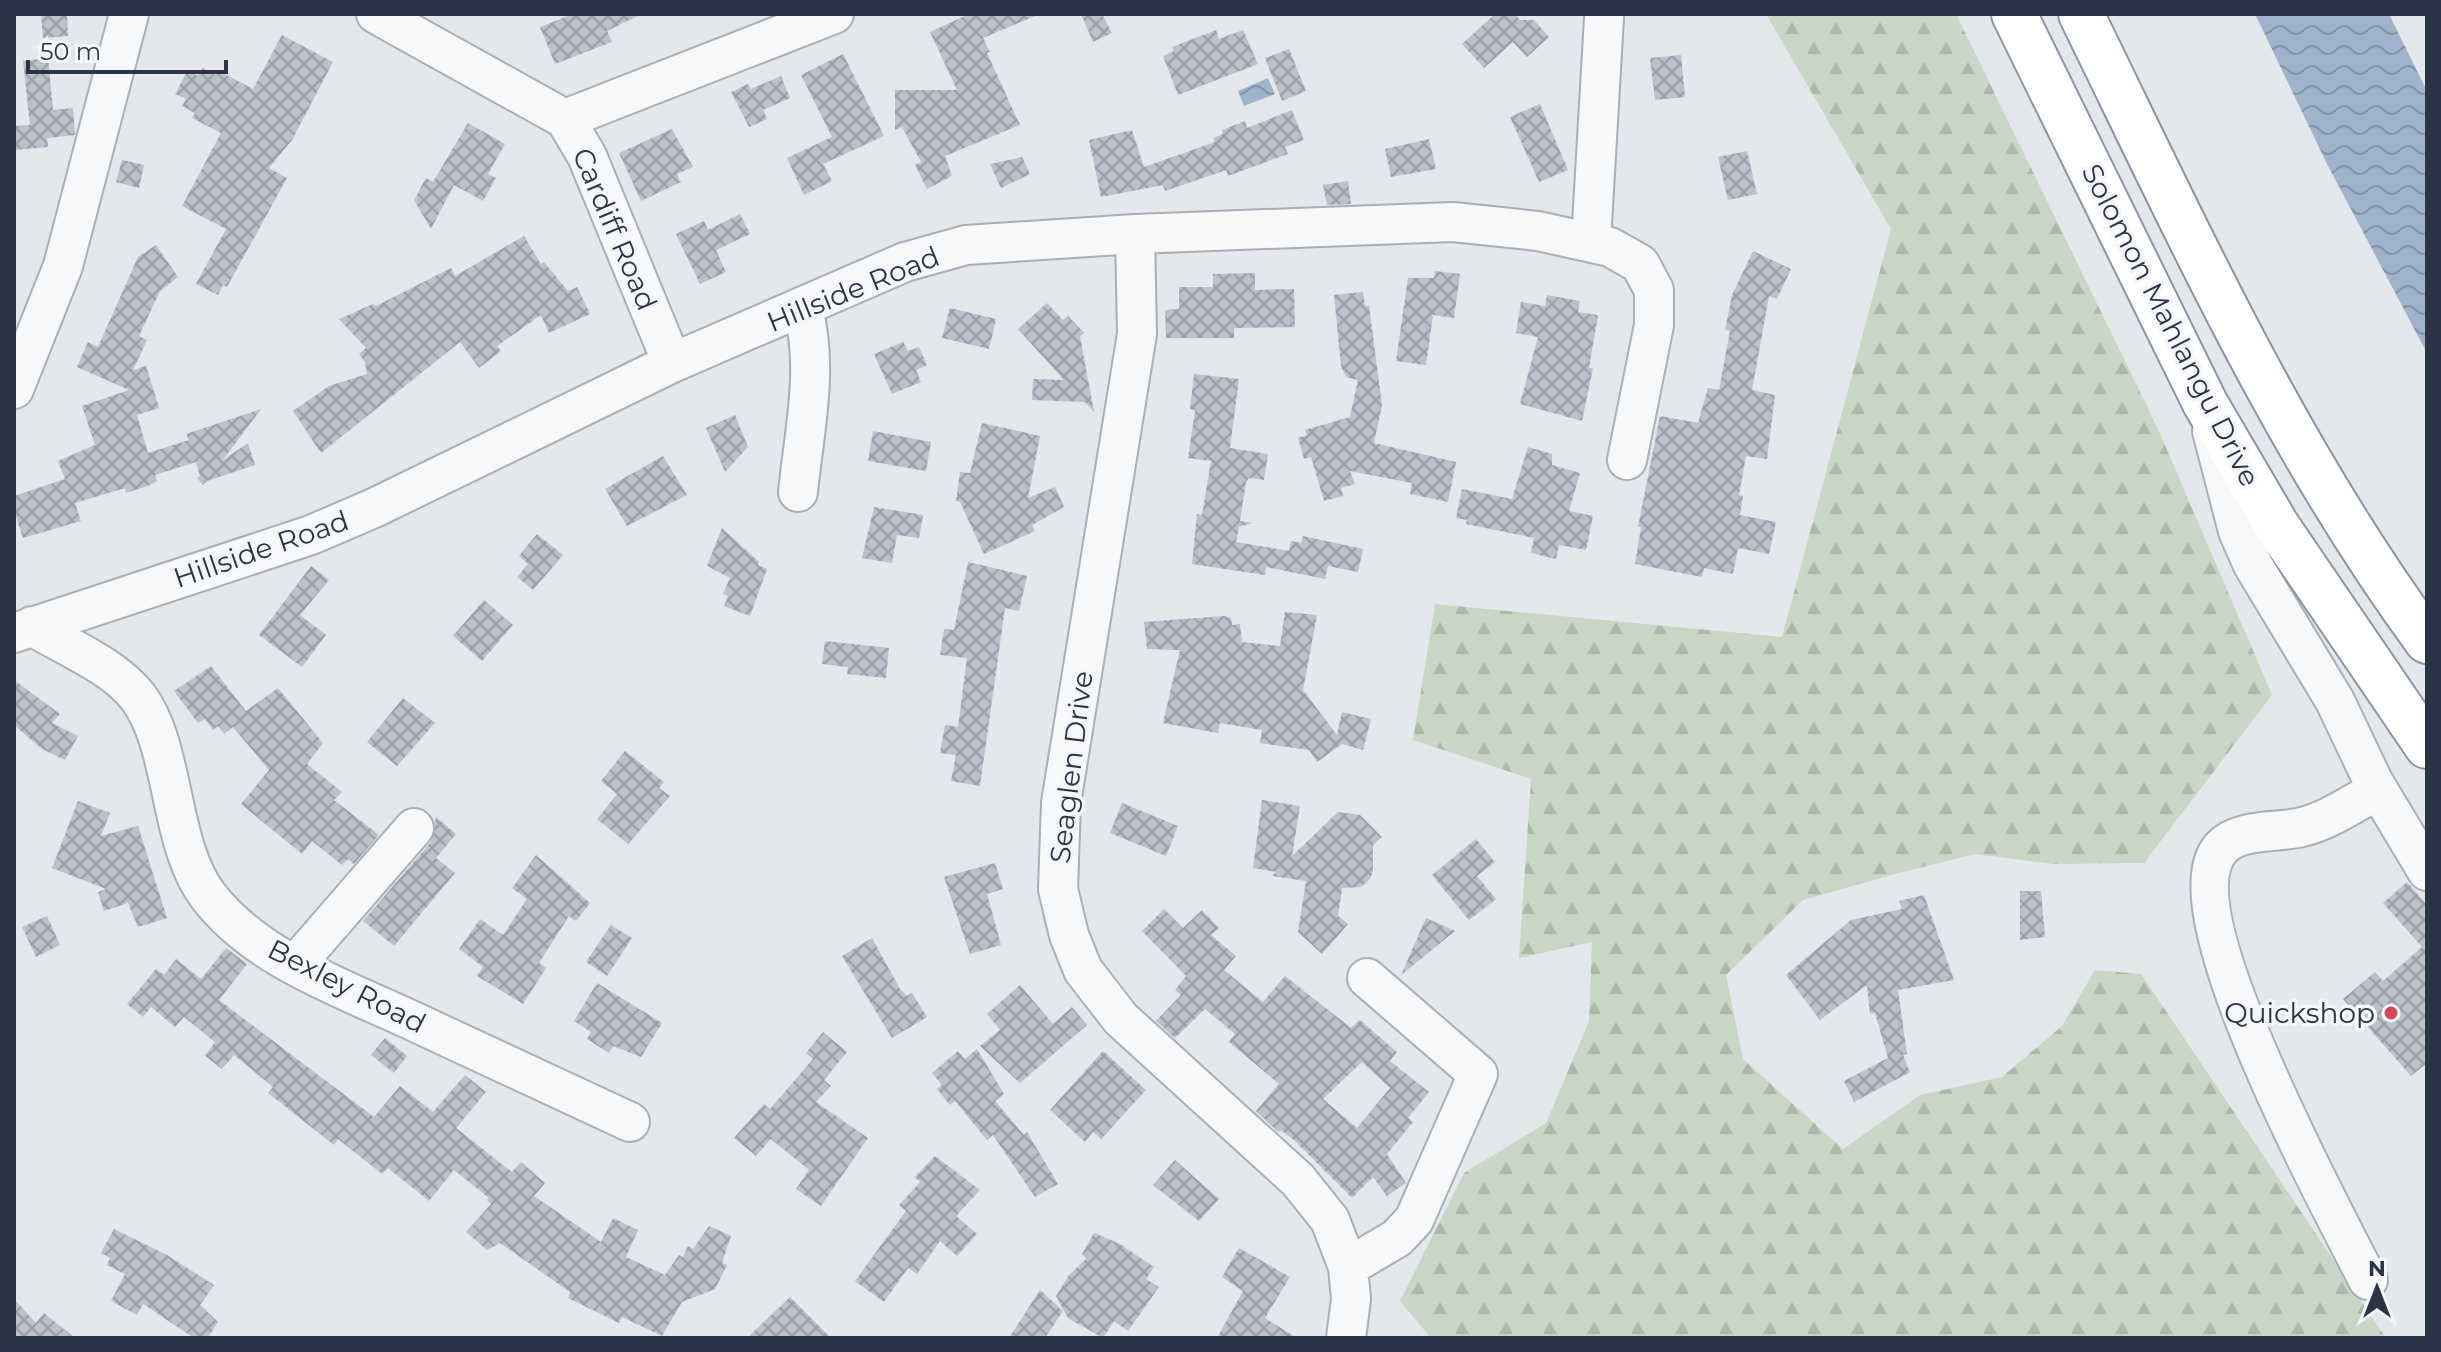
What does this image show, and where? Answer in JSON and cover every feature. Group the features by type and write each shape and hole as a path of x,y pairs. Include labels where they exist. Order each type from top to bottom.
{"highway":[{"name":"Solomon Mahlangu Drive","path":"2014,14 2205,403 2277,526 2427,746"},
{"name":"Solomon Mahlangu Drive","path":"2081,14 2217,291 2292,430 2383,580 2427,641"}],"street":[{"path":"14,389 23,338 63,266 129,14"},
{"name":"Cardiff Road","path":"376,14 423,23 565,119 587,156 672,363"},
{"path":"565,119 834,14"},
{"path":"1591,242 1604,18"},
{"name":"Hillside Road","path":"23,630 311,535 374,508 672,363 803,309 905,262 966,245 1135,234 1453,222 1496,224 1610,247 1640,264 1654,290 1654,325 1627,460"},
{"name":"Seaglen Drive","path":"1135,234 1137,334 1061,803 1058,889 1069,935 1083,970 1121,1019 1316,1199 1330,1220 1348,1267 1351,1299 1346,1338"},
{"path":"798,492 812,364 811,337 803,309"},
{"path":"2205,403 2238,531 2253,565 2335,701 2378,790 2427,871"},
{"name":"Bexley Road","path":"23,630 115,675 138,698 151,723 192,868 208,896 232,921 295,965 630,1122"},
{"path":"2368,1280 2293,1130 2245,1021 2216,936 2211,906 2215,860 2222,847 2239,837 2306,826 2378,790"},
{"path":"295,965 414,828"},
{"path":"1348,1267 1397,1238 1414,1220 1478,1074 1367,978"}],"green space":[{"path":"1766,14 1956,14 2159,431 2272,695 2144,863 2055,864 1975,854 1803,900 1726,975 1743,1059 1843,1149 1920,1095 2002,1077 2062,1026 2095,970 2141,974 2386,1338 1431,1338 1400,1301 1464,1173 1546,1123 1589,1021 1592,942 1519,958 1531,779 1413,740 1435,604 1782,637 1891,229"}],"water":[{"path":"2255,14 2389,14 2427,91 2427,353 2327,164"},
{"path":"1268,78 1275,94 1244,106 1238,91"}],"building":[{"path":"41,14 67,14 68,36 43,38"},
{"path":"573,14 642,14 607,31 612,42 555,64 540,27"},
{"path":"969,14 1040,14 983,38 1020,125 945,156 952,176 927,189 915,165 921,162 902,127 895,130 895,90 957,90 930,32"},
{"path":"1081,14 1102,14 1112,33 1093,42"},
{"path":"1495,14 1514,14 1520,20 1534,20 1549,37 1527,57 1513,42 1484,68 1462,44"},
{"path":"1216,30 1219,39 1243,30 1258,64 1178,95 1163,56 1174,51 1172,47"},
{"path":"282,35 333,62 292,140 269,168 287,178 227,287 223,285 218,295 196,284 226,229 182,206 221,133 192,118 195,113 182,106 186,99 175,94 188,70 198,76 203,68 215,75 217,70 253,89"},
{"path":"1289,49 1306,91 1282,101 1265,58"},
{"path":"843,54 884,136 823,164 832,181 804,195 787,158 832,137 801,75"},
{"path":"1681,55 1685,97 1655,100 1650,58"},
{"path":"48,58 53,110 73,108 75,135 47,138 48,147 14,150 14,126 30,125 23,61"},
{"path":"781,76 790,98 763,110 767,119 749,127 731,92 748,84 751,89"},
{"path":"1540,104 1568,170 1539,182 1510,117"},
{"path":"1292,110 1304,140 1285,147 1288,154 1228,176 1226,170 1165,191 1163,185 1101,197 1089,140 1132,130 1144,167 1215,142 1213,138 1223,134 1222,130 1245,121 1247,128"},
{"path":"468,123 505,144 488,174 496,178 483,201 454,185 431,229 414,200 426,178 433,182"},
{"path":"672,129 693,167 677,174 681,182 641,201 619,153"},
{"path":"1429,139 1436,169 1391,177 1385,149"},
{"path":"1747,151 1757,194 1728,200 1718,157"},
{"path":"1022,157 1030,174 1001,188 990,164"},
{"path":"122,160 144,165 139,188 116,182"},
{"path":"1348,181 1351,204 1327,205 1323,185"},
{"path":"740,214 750,234 716,250 726,272 700,284 676,234 704,221 708,230"},
{"path":"524,236 541,264 544,262 568,291 577,287 590,314 549,333 541,315 497,346 501,351 479,368 460,342 321,453 293,411 329,386 367,374 365,362 359,354 366,348 339,319 373,304 376,306 451,268 455,276"},
{"path":"156,245 178,277 160,291 139,336 147,340 133,370 146,366 159,408 137,415 148,453 189,440 186,434 261,409 222,461 248,443 255,465 203,485 197,478 200,476 196,462 155,475 157,481 148,486 126,493 125,488 75,503 81,521 23,538 14,511 14,496 65,479 58,461 95,445 82,406 129,390 77,367 88,342 98,347 138,257"},
{"path":"1753,251 1791,269 1777,299 1769,296 1752,390 1775,395 1767,459 1746,456 1739,495 1743,496 1740,515 1776,522 1769,554 1738,548 1733,574 1704,568 1702,577 1635,564 1641,527 1638,527 1660,416 1698,423 1708,388 1719,390 1730,331 1725,330 1732,295"},
{"path":"1435,271 1460,274 1454,318 1433,315 1426,365 1396,361 1408,278 1434,278"},
{"path":"1255,273 1255,290 1294,289 1295,327 1234,328 1234,338 1166,338 1165,310 1179,309 1179,287 1213,287 1213,274"},
{"path":"1363,292 1365,306 1369,306 1382,405 1374,443 1456,462 1448,502 1410,494 1412,483 1350,471 1355,484 1341,488 1343,496 1324,501 1311,457 1304,459 1298,438 1307,435 1305,430 1350,417 1358,380 1346,377 1341,366 1334,295"},
{"path":"1547,295 1580,301 1578,312 1598,315 1589,368 1593,368 1582,421 1520,404 1538,337 1516,333 1521,302 1545,306"},
{"path":"1047,303 1063,320 1068,316 1084,333 1080,336 1094,412 1085,402 1032,400 1033,379 1064,380 1018,329"},
{"path":"950,308 996,319 989,349 942,338"},
{"path":"903,342 908,351 919,347 927,365 916,370 921,382 892,394 874,354"},
{"path":"1194,374 1239,379 1230,448 1268,454 1264,480 1249,478 1246,482 1240,521 1252,523 1239,527 1236,542 1289,551 1291,541 1301,543 1303,536 1363,549 1358,572 1328,566 1325,579 1266,567 1265,575 1192,564 1197,514 1202,515 1211,461 1188,458 1195,410 1190,409"},
{"path":"735,415 748,447 725,472 706,428"},
{"path":"982,423 1040,436 1028,498 1055,487 1064,507 1032,525 1035,531 984,554 960,502 956,501 960,472 970,473"},
{"path":"873,431 931,442 926,471 868,461"},
{"path":"1528,447 1552,454 1552,465 1580,473 1569,511 1593,516 1586,550 1559,545 1556,559 1531,553 1534,538 1466,524 1467,520 1456,518 1462,489 1512,499"},
{"path":"663,456 687,495 627,526 605,489"},
{"path":"874,507 923,515 919,538 897,535 892,563 862,558"},
{"path":"722,528 759,562 758,565 767,569 750,616 724,606 728,596 723,594 730,578 707,566"},
{"path":"537,534 563,555 533,590 517,577 528,564 519,556"},
{"path":"968,562 1027,576 1019,611 1005,608 980,786 951,781 956,755 940,753 945,725 958,727 967,658 940,655 944,629 954,630"},
{"path":"311,566 329,580 300,615 326,635 302,667 259,635"},
{"path":"484,600 513,625 482,661 453,636"},
{"path":"1285,612 1317,615 1303,690 1337,735 1342,712 1371,719 1363,750 1342,744 1317,762 1309,750 1260,743 1262,730 1220,723 1218,733 1163,723 1180,650 1147,649 1144,622 1224,616 1231,618 1232,625 1240,624 1242,642 1280,646"},
{"path":"825,641 889,648 886,678 847,674 848,667 822,664"},
{"path":"211,666 246,711 278,688 323,743 307,764 342,792 334,800 379,835 354,864 348,859 342,865 312,841 302,854 241,804 269,770 233,727 224,734 218,726 213,730 205,719 198,723 174,691"},
{"path":"14,680 60,714 52,723 78,736 65,760 42,749 14,725"},
{"path":"403,698 435,723 397,766 367,742"},
{"path":"625,751 664,782 659,788 670,796 628,844 597,819 617,794 601,781"},
{"path":"1262,800 1300,806 1292,856 1338,812 1360,815 1382,837 1373,845 1370,879 1361,887 1342,888 1338,916 1348,924 1322,954 1298,932 1306,881 1272,876 1276,872 1253,868"},
{"path":"78,801 110,813 101,836 138,826 167,918 138,927 128,903 104,911 98,892 106,889 52,868"},
{"path":"1122,803 1178,826 1166,856 1110,833"},
{"path":"436,817 456,834 436,858 455,873 394,946 363,921 431,842"},
{"path":"1476,839 1495,862 1477,876 1496,899 1469,920 1432,875"},
{"path":"536,855 590,903 576,921 569,916 539,963 546,968 523,1004 477,976 483,967 459,949 480,919 503,935 527,899 512,888"},
{"path":"995,863 1003,889 987,894 1001,945 970,954 944,877"},
{"path":"2407,882 2427,905 2427,1063 2411,1076 2343,999 2375,972 2383,981 2422,947 2383,903"},
{"path":"2020,891 2041,891 2045,937 2020,940"},
{"path":"1924,895 1954,980 1898,990 1907,1054 1903,1055 1910,1072 1854,1102 1844,1081 1888,1058 1875,1013 1870,1014 1867,985 1820,1020 1786,975 1851,920 1902,909 1899,901"},
{"path":"1164,909 1183,928 1202,910 1219,928 1211,935 1236,956 1224,970 1263,1002 1285,976 1351,1028 1360,1020 1397,1052 1390,1061 1429,1092 1408,1118 1413,1122 1387,1154 1406,1183 1387,1196 1373,1177 1352,1198 1295,1141 1281,1130 1278,1132 1256,1111 1279,1084 1229,1042 1235,1034 1205,1009 1175,1038 1156,1021 1181,995 1175,990 1186,976 1142,931","holes":["1362,1062 1390,1088 1357,1128 1323,1099"]},
{"path":"47,916 60,945 36,957 22,927"},
{"path":"1426,918 1455,931 1401,975"},
{"path":"611,925 632,938 607,976 586,962"},
{"path":"872,938 900,989 907,996 912,993 927,1017 892,1038 842,956"},
{"path":"226,948 247,964 219,1000 374,1117 400,1086 433,1112 465,1075 486,1092 456,1128 512,1172 521,1162 545,1183 534,1196 601,1242 613,1218 638,1230 626,1257 665,1275 679,1255 683,1257 688,1246 693,1249 709,1226 731,1236 722,1263 727,1265 715,1289 682,1302 662,1336 622,1317 619,1323 568,1298 570,1292 500,1243 487,1250 466,1232 491,1204 487,1200 489,1198 454,1170 429,1201 388,1168 382,1174 338,1139 334,1145 268,1093 273,1087 234,1055 222,1069 205,1056 215,1042 184,1017 175,1027 151,1007 143,1017 127,1004 156,969 164,975 176,959 201,979"},
{"path":"597,983 662,1023 641,1057 613,1046 609,1053 587,1039 591,1032 574,1021"},
{"path":"1020,985 1053,1024 1072,1007 1087,1025 1020,1083 980,1046 1000,1030 987,1014"},
{"path":"823,1032 847,1052 824,1080 831,1086 816,1102 868,1138 821,1206 796,1189 809,1170 771,1139 756,1156 734,1138 764,1104 770,1109 813,1059 806,1053"},
{"path":"385,1038 407,1056 394,1073 371,1055"},
{"path":"977,1049 1004,1094 995,1101 1024,1135 1027,1132 1058,1184 1035,1197 993,1135 987,1140 955,1101 950,1105 937,1089 942,1085 932,1073 958,1051 965,1059"},
{"path":"1103,1051 1146,1090 1101,1139 1093,1132 1085,1142 1050,1110"},
{"path":"935,1156 980,1190 956,1216 977,1234 957,1256 940,1241 917,1274 908,1268 884,1302 855,1281 906,1211 899,1205 920,1182 915,1177"},
{"path":"1175,1160 1219,1199 1199,1221 1153,1185"},
{"path":"114,1229 167,1255 214,1285 200,1305 218,1322 208,1338 194,1338 143,1304 137,1315 111,1301 125,1274 107,1265 110,1258 101,1253"},
{"path":"1094,1233 1120,1244 1154,1267 1146,1279 1159,1287 1128,1331 1114,1321 1103,1338 1068,1318 1056,1296 1069,1275 1086,1259 1082,1254"},
{"path":"1239,1248 1290,1277 1265,1318 1297,1338 1217,1338 1243,1291 1222,1277"},
{"path":"1040,1290 1063,1311 1045,1338 1009,1338"},
{"path":"790,1297 831,1338 747,1338"},
{"path":"14,1299 36,1323 44,1313 75,1338 14,1338"}],"place":[{"name":"Quickshop","path":"2391,1013"}]}
